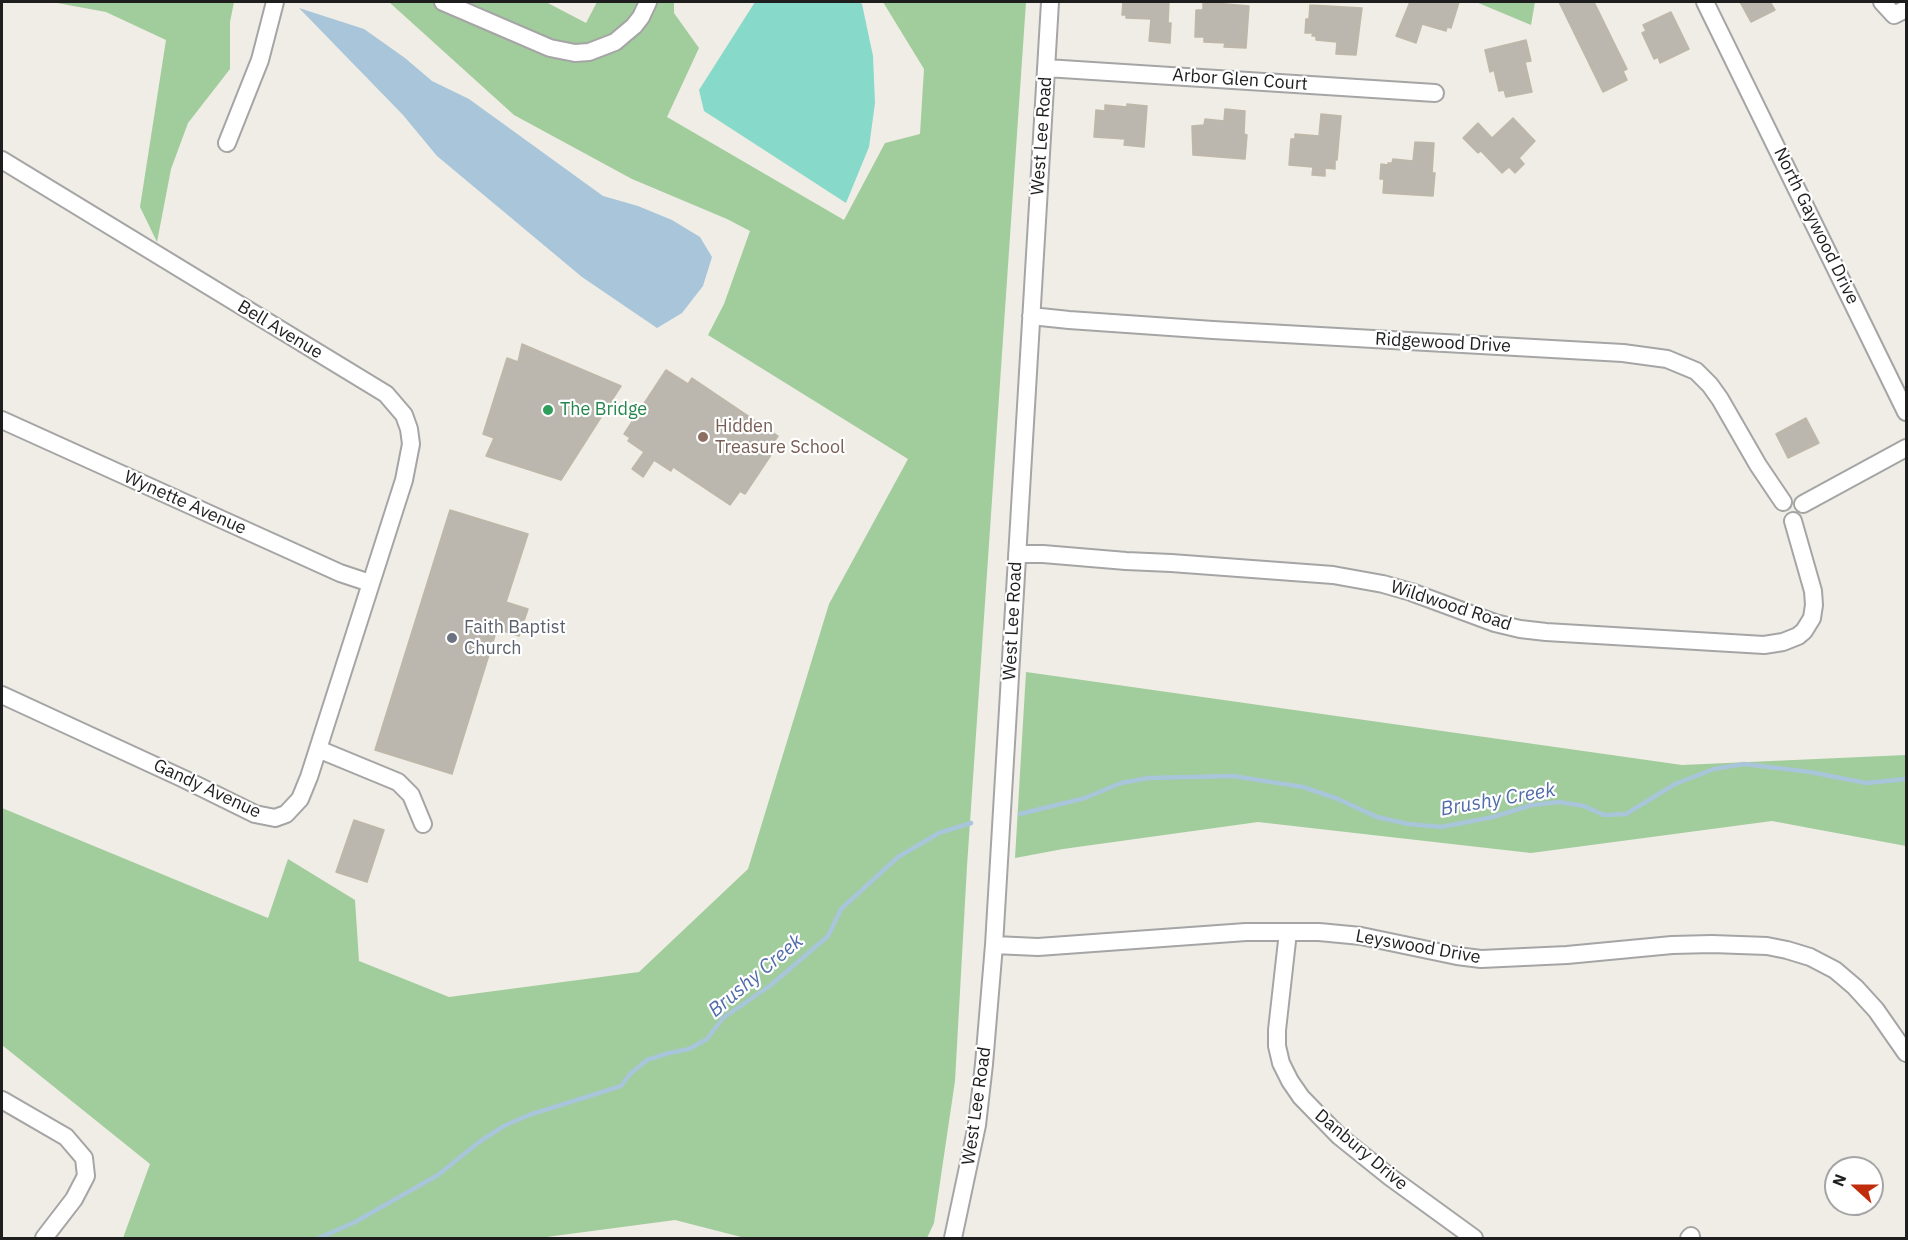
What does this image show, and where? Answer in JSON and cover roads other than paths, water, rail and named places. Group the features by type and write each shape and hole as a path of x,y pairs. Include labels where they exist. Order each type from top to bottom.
{"street":[{"path":"227,143 260,60 275,2"},
{"path":"443,2 550,48 575,53 589,52 615,42 634,26 648,2"},
{"name":"West Lee Road","path":"954,1238 977,1125 994,945 1050,2"},
{"name":"North Gaywood Drive","path":"1705,2 1906,412"},
{"path":"1882,2 1900,12"},
{"name":"Arbor Glen Court","path":"1046,68 1435,93"},
{"name":"Bell Avenue","path":"2,160 386,394 398,407 409,429 411,444 409,460 370,583"},
{"name":"Ridgewood Drive","path":"1031,315 1069,320 1225,331 1623,353 1667,359 1696,372 1710,385 1783,502"},
{"name":"Wynette Avenue","path":"2,420 340,573 370,583"},
{"path":"1803,504 1906,448"},
{"path":"1794,497 1803,504 1802,515 1793,521 1786,519 1780,509 1786,499 1794,497"},
{"name":"Wildwood Road","path":"1017,554 1333,575 1383,584 1411,592 1496,623 1520,629 1764,645 1783,642 1798,636 1812,618 1813,591 1793,521"},
{"name":"Gandy Avenue","path":"2,694 183,778 244,809 265,817 276,818 286,814 300,799 309,777 370,583"},
{"path":"318,749 398,782 411,795 423,824"},
{"name":"Leyswood Drive","path":"994,945 1038,947 1246,932 1319,932 1361,936 1481,959 1567,955 1672,945 1767,946 1810,957 1835,970 1876,1010 1906,1053"},
{"name":"Danbury Drive","path":"1288,932 1277,1030 1278,1054 1290,1081 1301,1097 1339,1136 1474,1239"},
{"path":"2,1100 66,1137 84,1158 86,1176 74,1199 44,1239"}],"waterway":[{"name":"Brushy Creek","path":"1020,814 1085,798 1121,783 1148,778 1233,776 1303,787 1338,799 1377,817 1408,824 1441,827 1493,817 1532,805 1559,802 1584,806 1604,815 1626,814 1675,784 1714,769 1744,764 1810,772 1866,783 1906,779"},
{"name":"Brushy Creek","path":"319,1238 355,1222 438,1175 479,1142 504,1126 529,1115 621,1086 630,1074 647,1060 689,1049 707,1039 723,1018 771,985 828,936 841,909 898,857 939,833 971,823"}],"place":[{"name":"The Bridge","path":"548,410"},
{"name":"Hidden Treasure School","path":"703,437"},
{"name":"Faith Baptist Church","path":"452,638"}]}
